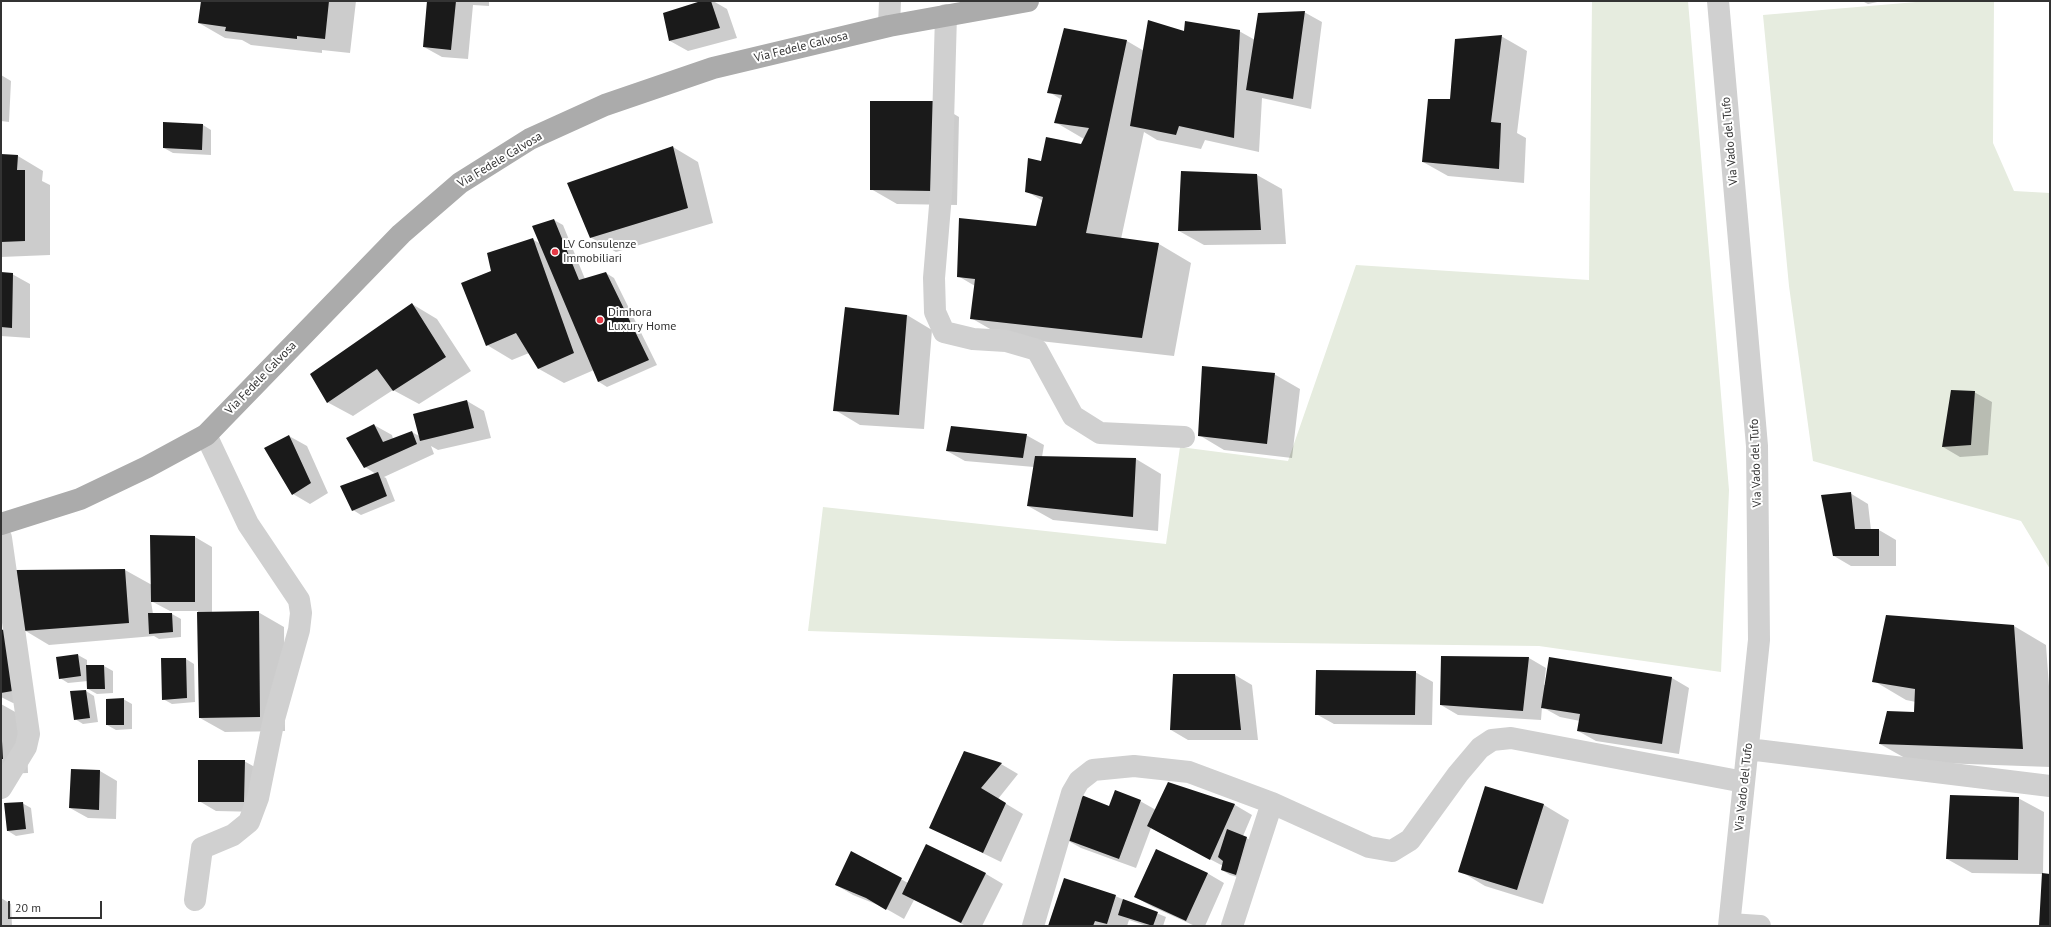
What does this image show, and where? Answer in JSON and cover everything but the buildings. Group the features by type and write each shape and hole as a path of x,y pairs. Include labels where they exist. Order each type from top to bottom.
{"main road":[{"name":"Via Fedele Calvosa","path":"1,524 80,499 147,467 206,435 401,234 460,183 530,139 605,105 713,68 889,26 1028,1"}],"street":[{"path":"889,26 890,1"},
{"name":"Via Vado del Tufo","path":"1718,1 1757,446 1759,640 1729,925"},
{"path":"946,15 941,194 934,278 936,312 944,332 973,339 1006,341 1037,350 1073,416 1100,433 1184,437"},
{"path":"195,900 202,848 233,835 249,822 258,798 274,719 299,630 301,613 299,600 248,524 206,435"},
{"path":"1,538 29,734 26,747 1,788"},
{"path":"1033,926 1072,793 1079,781 1093,770 1134,766 1189,772 1272,803 1369,847 1392,850 1410,840 1458,774 1480,748 1492,740 1511,738 1744,782"},
{"path":"1748,749 2050,786"},
{"path":"1232,926 1272,803"},
{"path":"1729,925 1760,926"}],"shaded area":[{"path":"1592,1 1688,1 1729,490 1721,672 1539,646 1119,641 808,631 823,507 1166,544 1180,447 1288,461 1356,265 1589,280"},
{"path":"1928,1 1994,1 1993,143 2014,191 2050,193 2050,569 2021,521 1813,461 1789,286 1763,15"}],"place":[{"name":"LV Consulenze Immobiliari","path":"555,252"},
{"name":"Dimhora Luxury Home","path":"600,320"}]}
